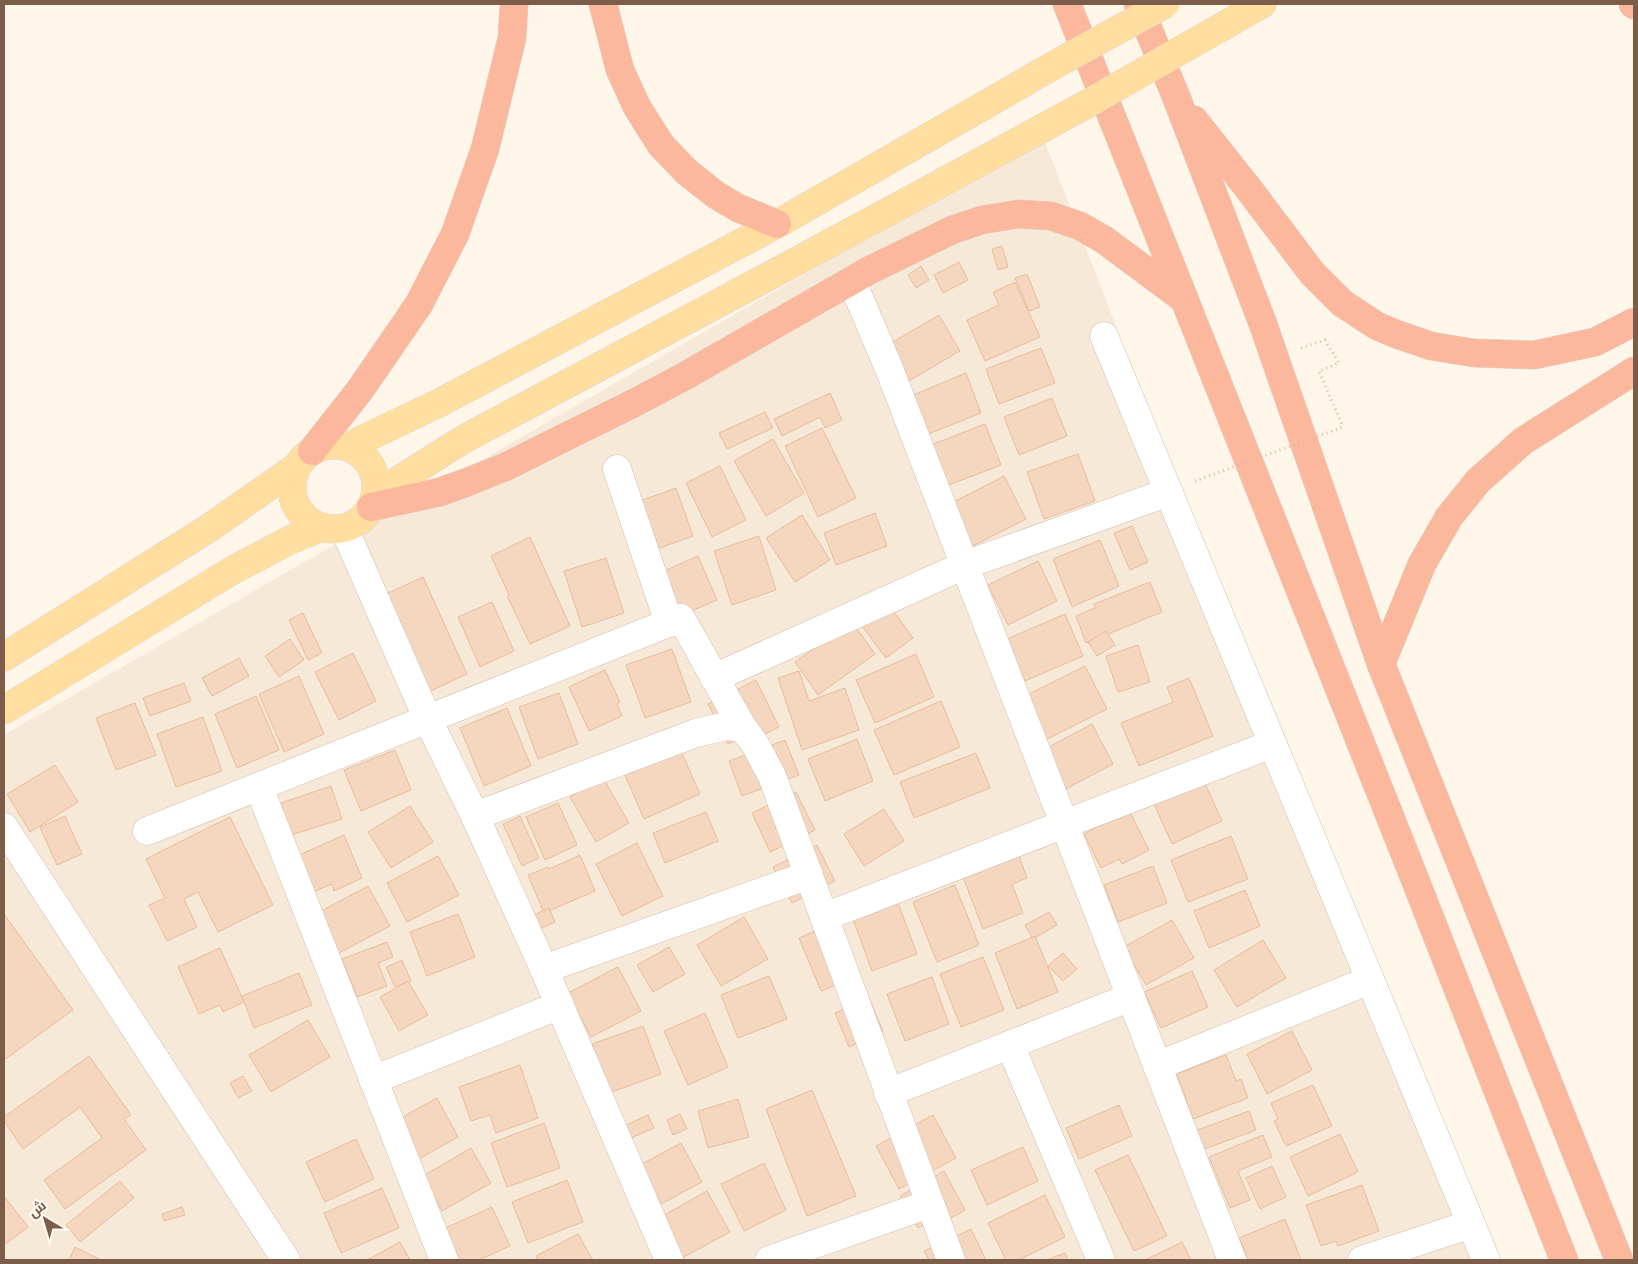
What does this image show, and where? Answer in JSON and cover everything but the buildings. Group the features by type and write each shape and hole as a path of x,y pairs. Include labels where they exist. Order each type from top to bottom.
{"highway":[{"path":"304,459 360,390 419,304 455,234 486,149 512,38 514,4"},
{"path":"603,4 620,70 637,107 662,145 687,172 716,195 738,208 777,224"},
{"path":"1067,4 1564,1260"},
{"path":"1138,4 1177,99 1274,356 1381,664 1619,1260"},
{"path":"1177,99 1248,188 1312,273 1342,303 1377,326 1439,347 1474,353 1534,355 1595,342 1634,322"},
{"path":"373,501 440,492 465,484 505,467 659,390 870,270 952,230 982,220 1018,214 1051,216 1080,226 1103,239 1184,299"},
{"path":"1381,664 1422,564 1449,516 1478,481 1523,440 1634,371"}],"main road":[{"path":"347,446 439,403 777,224 1165,4"},
{"path":"4,710 233,570 290,540 360,520 373,501 464,439 1087,104 1262,4"},
{"path":"4,657 209,528 323,446 347,446 358,452 367,461 373,471 376,483 373,501"},
{"path":"304,459 292,480 291,492 294,503 300,514 309,522 332,528"}],"street":[{"path":"857,293 890,371 1232,1260"},
{"path":"1104,336 1486,1260"},
{"path":"617,469 669,623"},
{"path":"714,678 965,565 1169,492"},
{"path":"332,528 475,816 560,1005 670,1260"},
{"path":"146,831 681,618 743,728 756,744 772,776 951,1260"},
{"path":"475,816 696,733 726,726 743,728"},
{"path":"824,917 1272,744"},
{"path":"259,787 444,1260"},
{"path":"4,827 286,1260"},
{"path":"544,970 809,875"},
{"path":"1157,1066 1370,980"},
{"path":"888,1093 1131,997"},
{"path":"373,1080 560,1005"},
{"path":"1010,1045 1101,1260"},
{"path":"769,1260 929,1204"},
{"path":"1362,1260 1470,1224"}],"path":[{"path":"1195,481 1343,427 1319,371 1338,363 1326,340 1274,356"}],"shaded area":[{"path":"1043,137 1476,1260 4,1260 4,735"}]}
